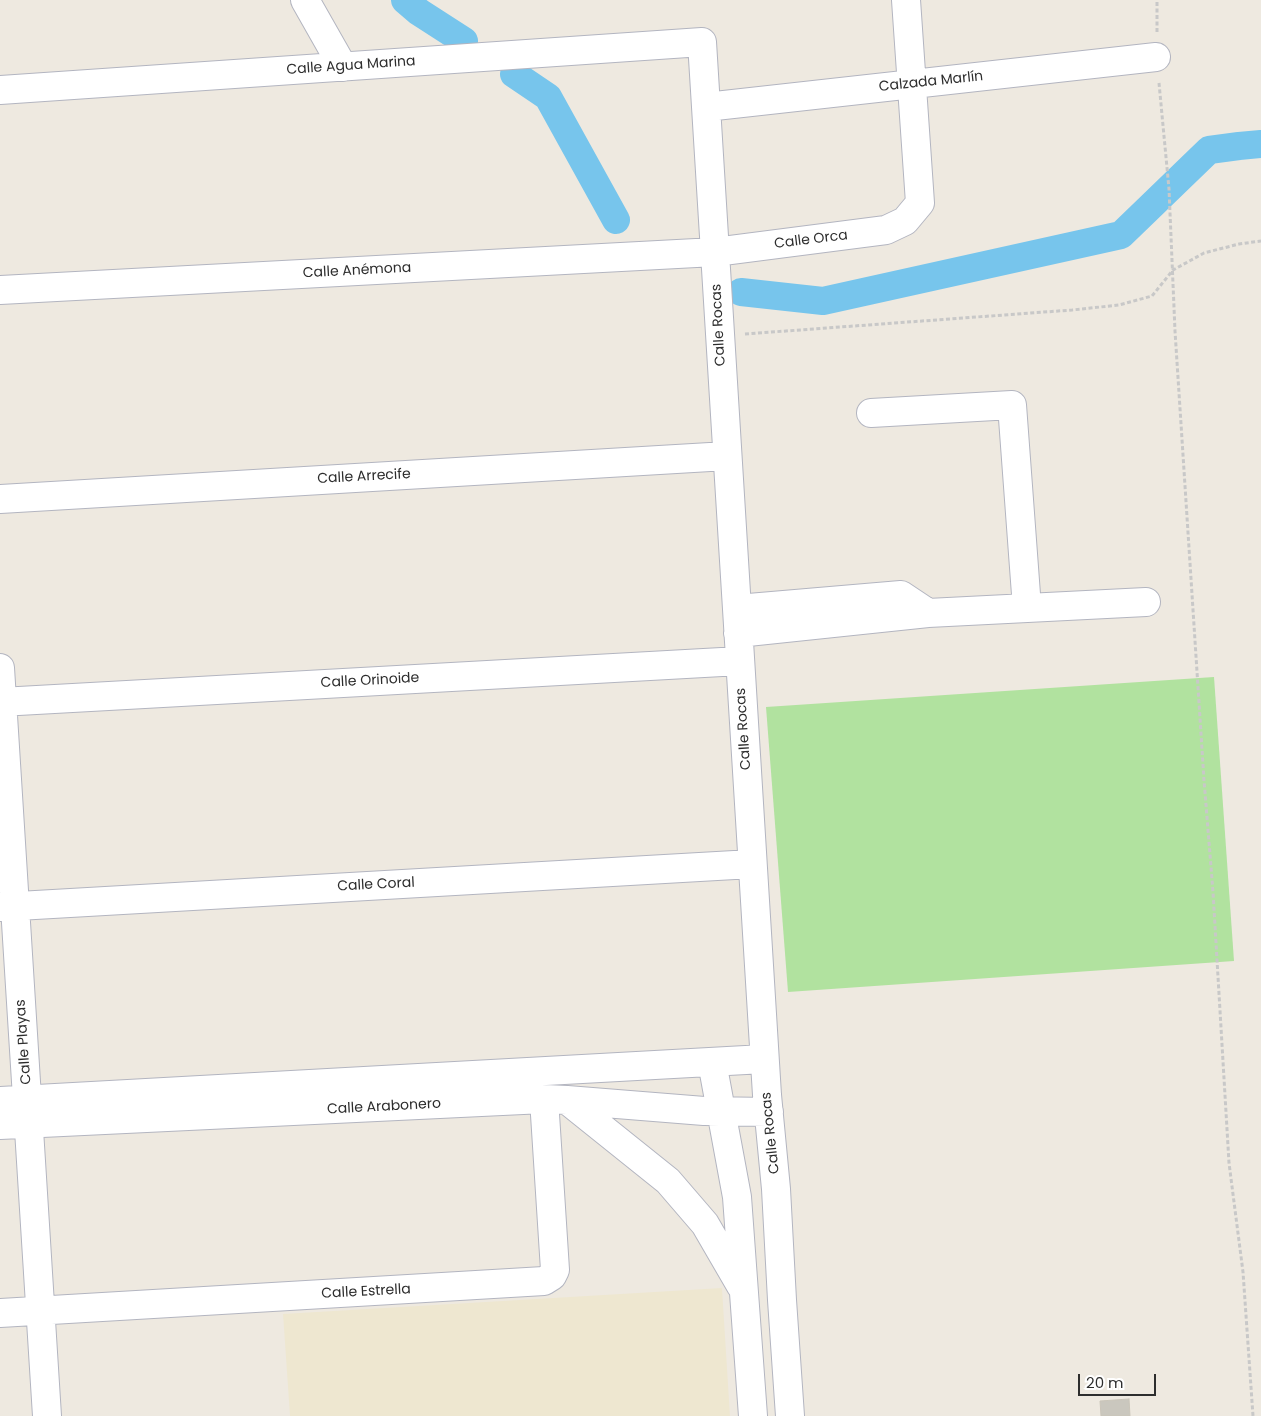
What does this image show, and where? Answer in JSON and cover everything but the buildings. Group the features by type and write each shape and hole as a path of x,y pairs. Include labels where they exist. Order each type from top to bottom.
{"street":[{"path":"305,0 343,66"},
{"path":"906,0 911,85"},
{"name":"Calle Agua Marina","path":"0,90 702,42"},
{"name":"Calle Rocas","path":"702,42 764,1059 776,1189 790,1416"},
{"name":"Calzada Marlín","path":"706,107 1156,57"},
{"name":"Calle Orca","path":"715,252 886,230 905,221 920,202 911,85"},
{"name":"Calle Anémona","path":"0,290 715,252"},
{"path":"871,413 1012,405 1027,608"},
{"name":"Calle Arrecife","path":"0,498 727,456"},
{"path":"737,621 1146,602"},
{"name":"Calle Orinoide","path":"1,702 740,660"},
{"name":"Calle Playas","path":"0,668 7,906 28,1111 47,1416"},
{"name":"Calle Coral","path":"7,906 752,864"},
{"name":"Calle Arabonero","path":"0,1125 28,1111 764,1059"},
{"path":"712,1062 737,1198 753,1416"},
{"path":"555,1100 620,1141 668,1181 705,1224 744,1291"},
{"name":"Calle Arabonero","path":"0,1101 28,1111 555,1100 704,1112 769,1112"},
{"name":"Calle Estrella","path":"0,1313 544,1281 552,1276 555,1270 555,1100"}],"path":[{"path":"1157,0 1156,57 1169,189 1176,350 1213,892 1229,1163 1243,1272 1253,1416"},
{"path":"719,336 1119,305 1152,296 1173,270 1204,254 1261,240"}],"shaded area":[{"path":"722,1288 730,1416 290,1416 283,1314"}],"green space":[{"path":"1214,677 1234,961 788,992 766,707"}],"waterway":[{"path":"405,0 419,12 464,41"},
{"path":"514,74 548,97 616,220"},
{"path":"741,292 823,301 1121,235 1209,150 1261,144"}]}
